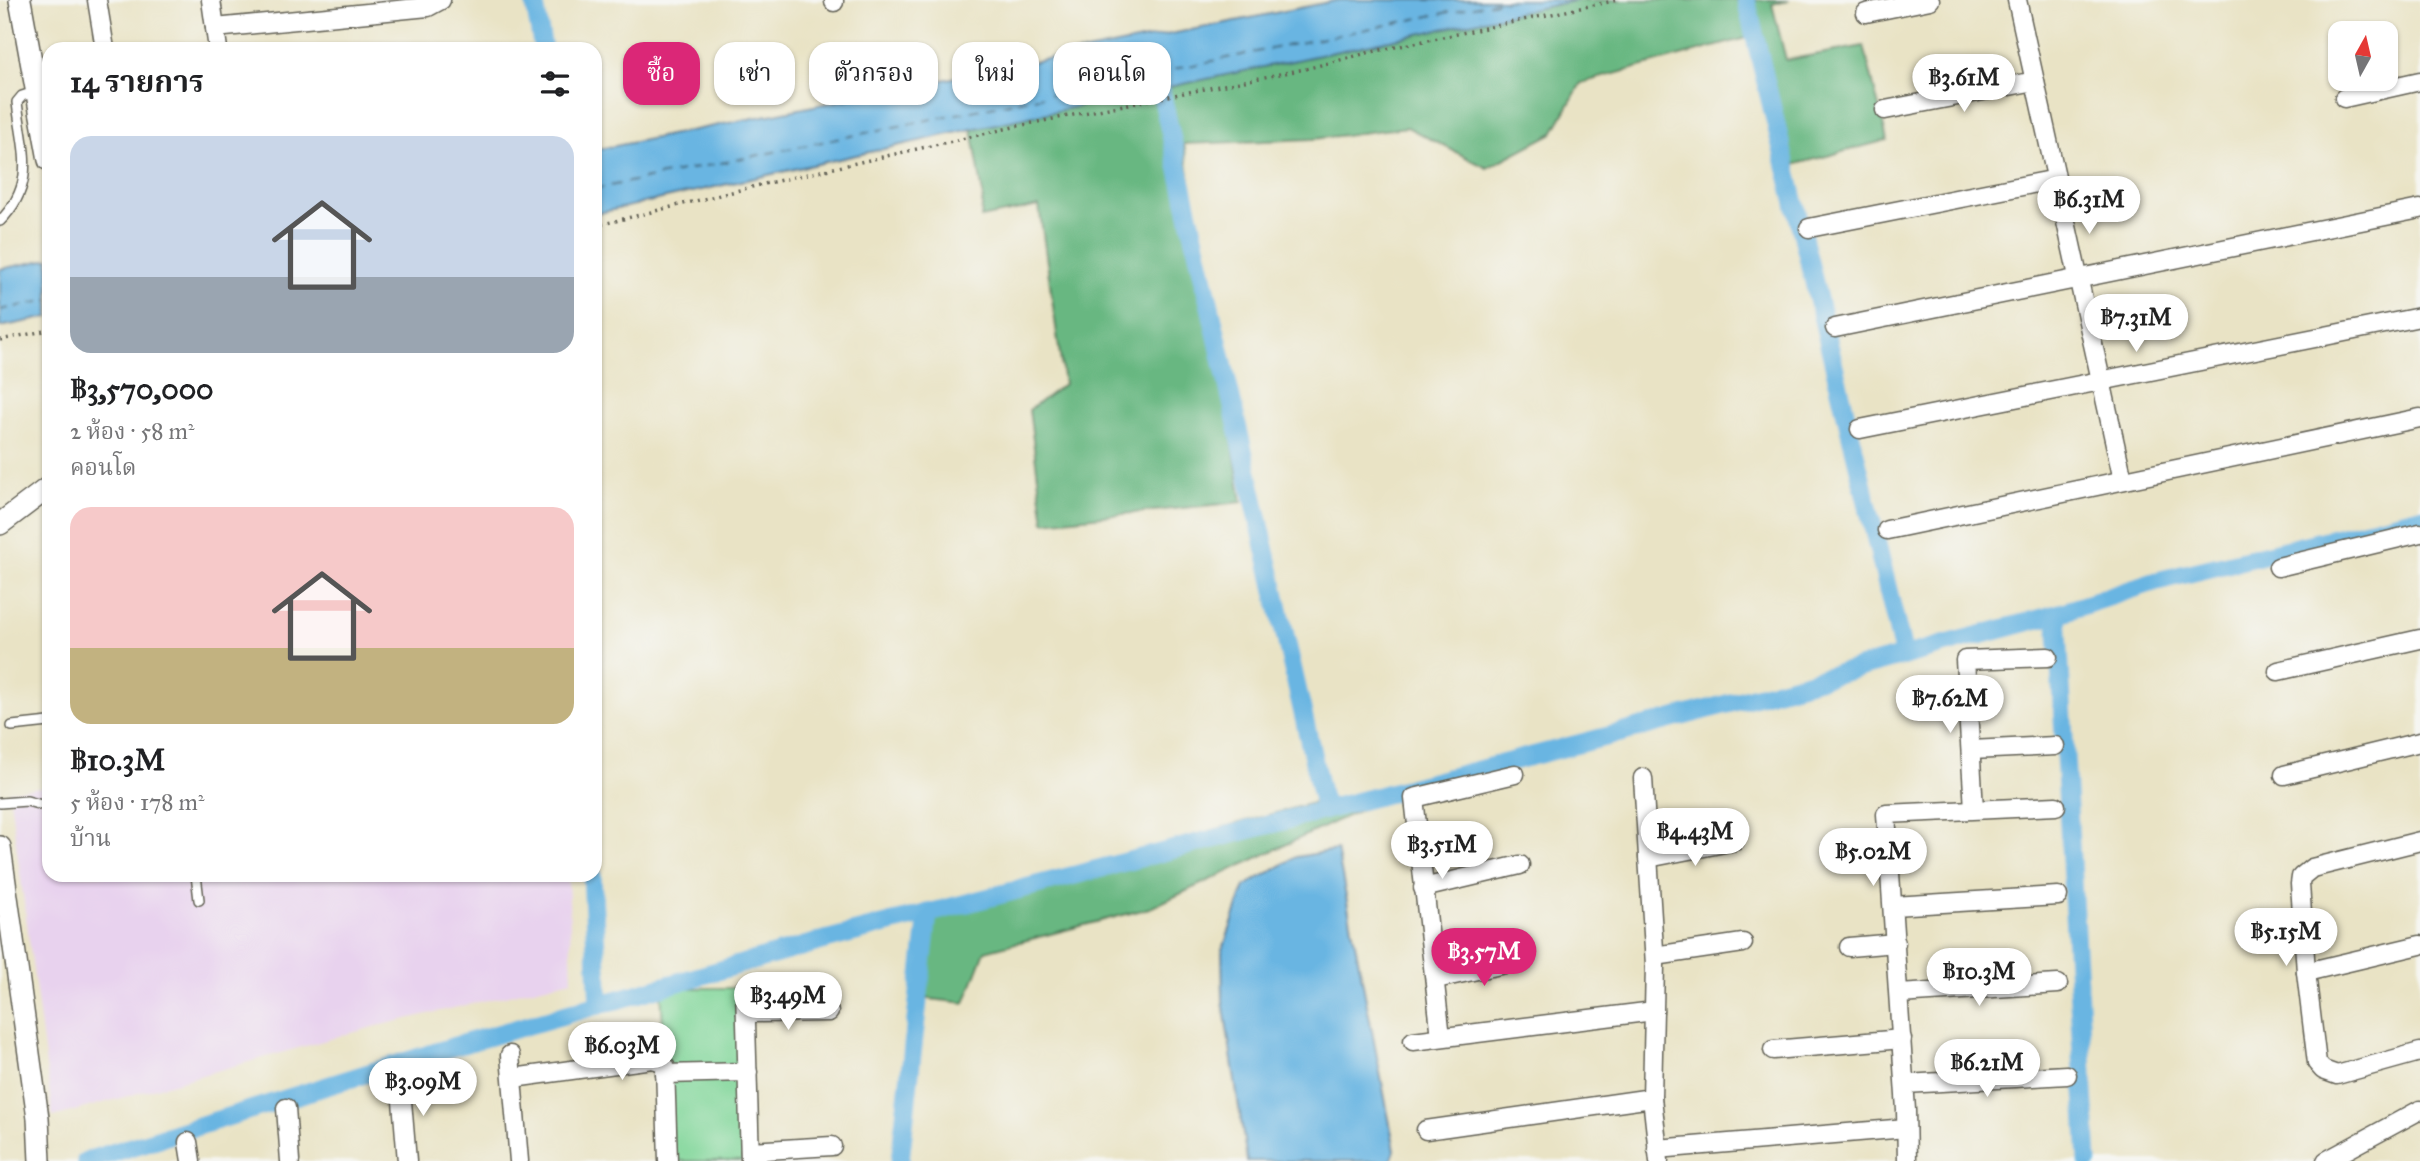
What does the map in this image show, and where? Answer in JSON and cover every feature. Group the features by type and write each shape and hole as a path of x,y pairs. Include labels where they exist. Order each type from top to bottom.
{"street":[{"path":"20,0 42,120"},
{"path":"97,0 104,42"},
{"path":"211,0 217,42"},
{"path":"215,28 428,7 441,0"},
{"path":"1867,13 1930,0"},
{"path":"2017,0 2123,480"},
{"path":"1885,110 2035,81"},
{"path":"2344,98 2420,81"},
{"path":"1809,228 2057,179"},
{"path":"1835,328 2420,209"},
{"path":"1860,429 2420,317"},
{"path":"1887,530 2420,418"},
{"path":"0,524 42,492"},
{"path":"2278,567 2420,533"},
{"path":"2278,671 2420,639"},
{"path":"1974,809 1965,660 2048,657"},
{"path":"2284,775 2420,742"},
{"path":"1971,750 2055,746"},
{"path":"1441,1037 1414,797 1515,774"},
{"path":"1643,778 1655,956 1652,1097 1658,1155 1906,1128"},
{"path":"1907,1161 1905,1084 1886,814 2056,806"},
{"path":"1648,858 1735,841"},
{"path":"2420,841 2305,872 2300,884 2306,972 2317,1063 2323,1070 2337,1075 2420,1052"},
{"path":"0,847 38,1118 40,1161"},
{"path":"1844,855 1890,855"},
{"path":"1423,888 1520,865"},
{"path":"1893,906 2058,896"},
{"path":"1655,956 1743,943"},
{"path":"1849,947 1896,943"},
{"path":"2306,972 2420,945"},
{"path":"1436,979 1523,960"},
{"path":"1899,994 2058,984"},
{"path":"746,988 750,1156 831,1146"},
{"path":"1413,1041 1654,1011"},
{"path":"746,1013 829,1012"},
{"path":"1773,1050 1902,1039"},
{"path":"510,1055 519,1161"},
{"path":"513,1078 652,1059 660,1061 665,1074 668,1161"},
{"path":"665,1074 748,1072"},
{"path":"1905,1084 2067,1075"},
{"path":"400,1077 407,1161"},
{"path":"1426,1130 1652,1097"},
{"path":"285,1108 290,1161"},
{"path":"2331,1160 2420,1110"},
{"path":"188,1142 191,1161"}],"lane":[{"path":"0,221 12,209 23,188 26,168 18,102 22,96 37,91"},
{"path":"12,726 42,723"},
{"path":"0,803 27,801 42,805"},
{"path":"197,882 199,900"}],"path":[{"path":"602,224 1018,125 1306,69 1367,53 1618,0"},
{"path":"0,340 42,331"}],"shaded area":[{"path":"42,787 42,882 568,882 572,980 373,1027 53,1117 9,791"}],"green space":[{"path":"1578,0 1790,0 1772,4 1786,60 1864,46 1887,140 1793,165 1761,34 1581,83 1553,133 1487,168 1407,127 1314,139 1184,144 1242,502 1044,522 1029,410 1064,384 1039,206 981,218 983,195 972,129 1085,105 1171,105 1171,87"},
{"path":"1316,802 1375,803 1150,908 985,951 965,1003 912,997 922,910"},
{"path":"661,988 745,988 752,1161 670,1161"}],"water":[{"path":"1339,0 1578,0 1171,87 1171,42 1131,42"},
{"path":"1053,58 1053,105 1085,105 972,129 602,212 602,149 818,105 938,105 938,81 952,78 952,105 1039,105 1039,60"},
{"path":"42,260 42,318 0,327 0,269"},
{"path":"1337,850 1395,1150 1391,1161 1247,1161 1223,1001 1222,952 1245,886 1296,857"}],"waterway":[{"path":"534,0 542,42"},
{"path":"1746,0 1904,656"},
{"path":"1164,105 1325,810"},
{"path":"86,1161 452,1047 829,939 1624,732 2057,614 2157,581 2420,517"},
{"path":"2057,614 2088,1161"},
{"path":"592,882 599,1005"},
{"path":"900,1161 928,913"}],"ferry route":[{"path":"602,188 1507,0"},
{"path":"0,310 42,301"}]}
